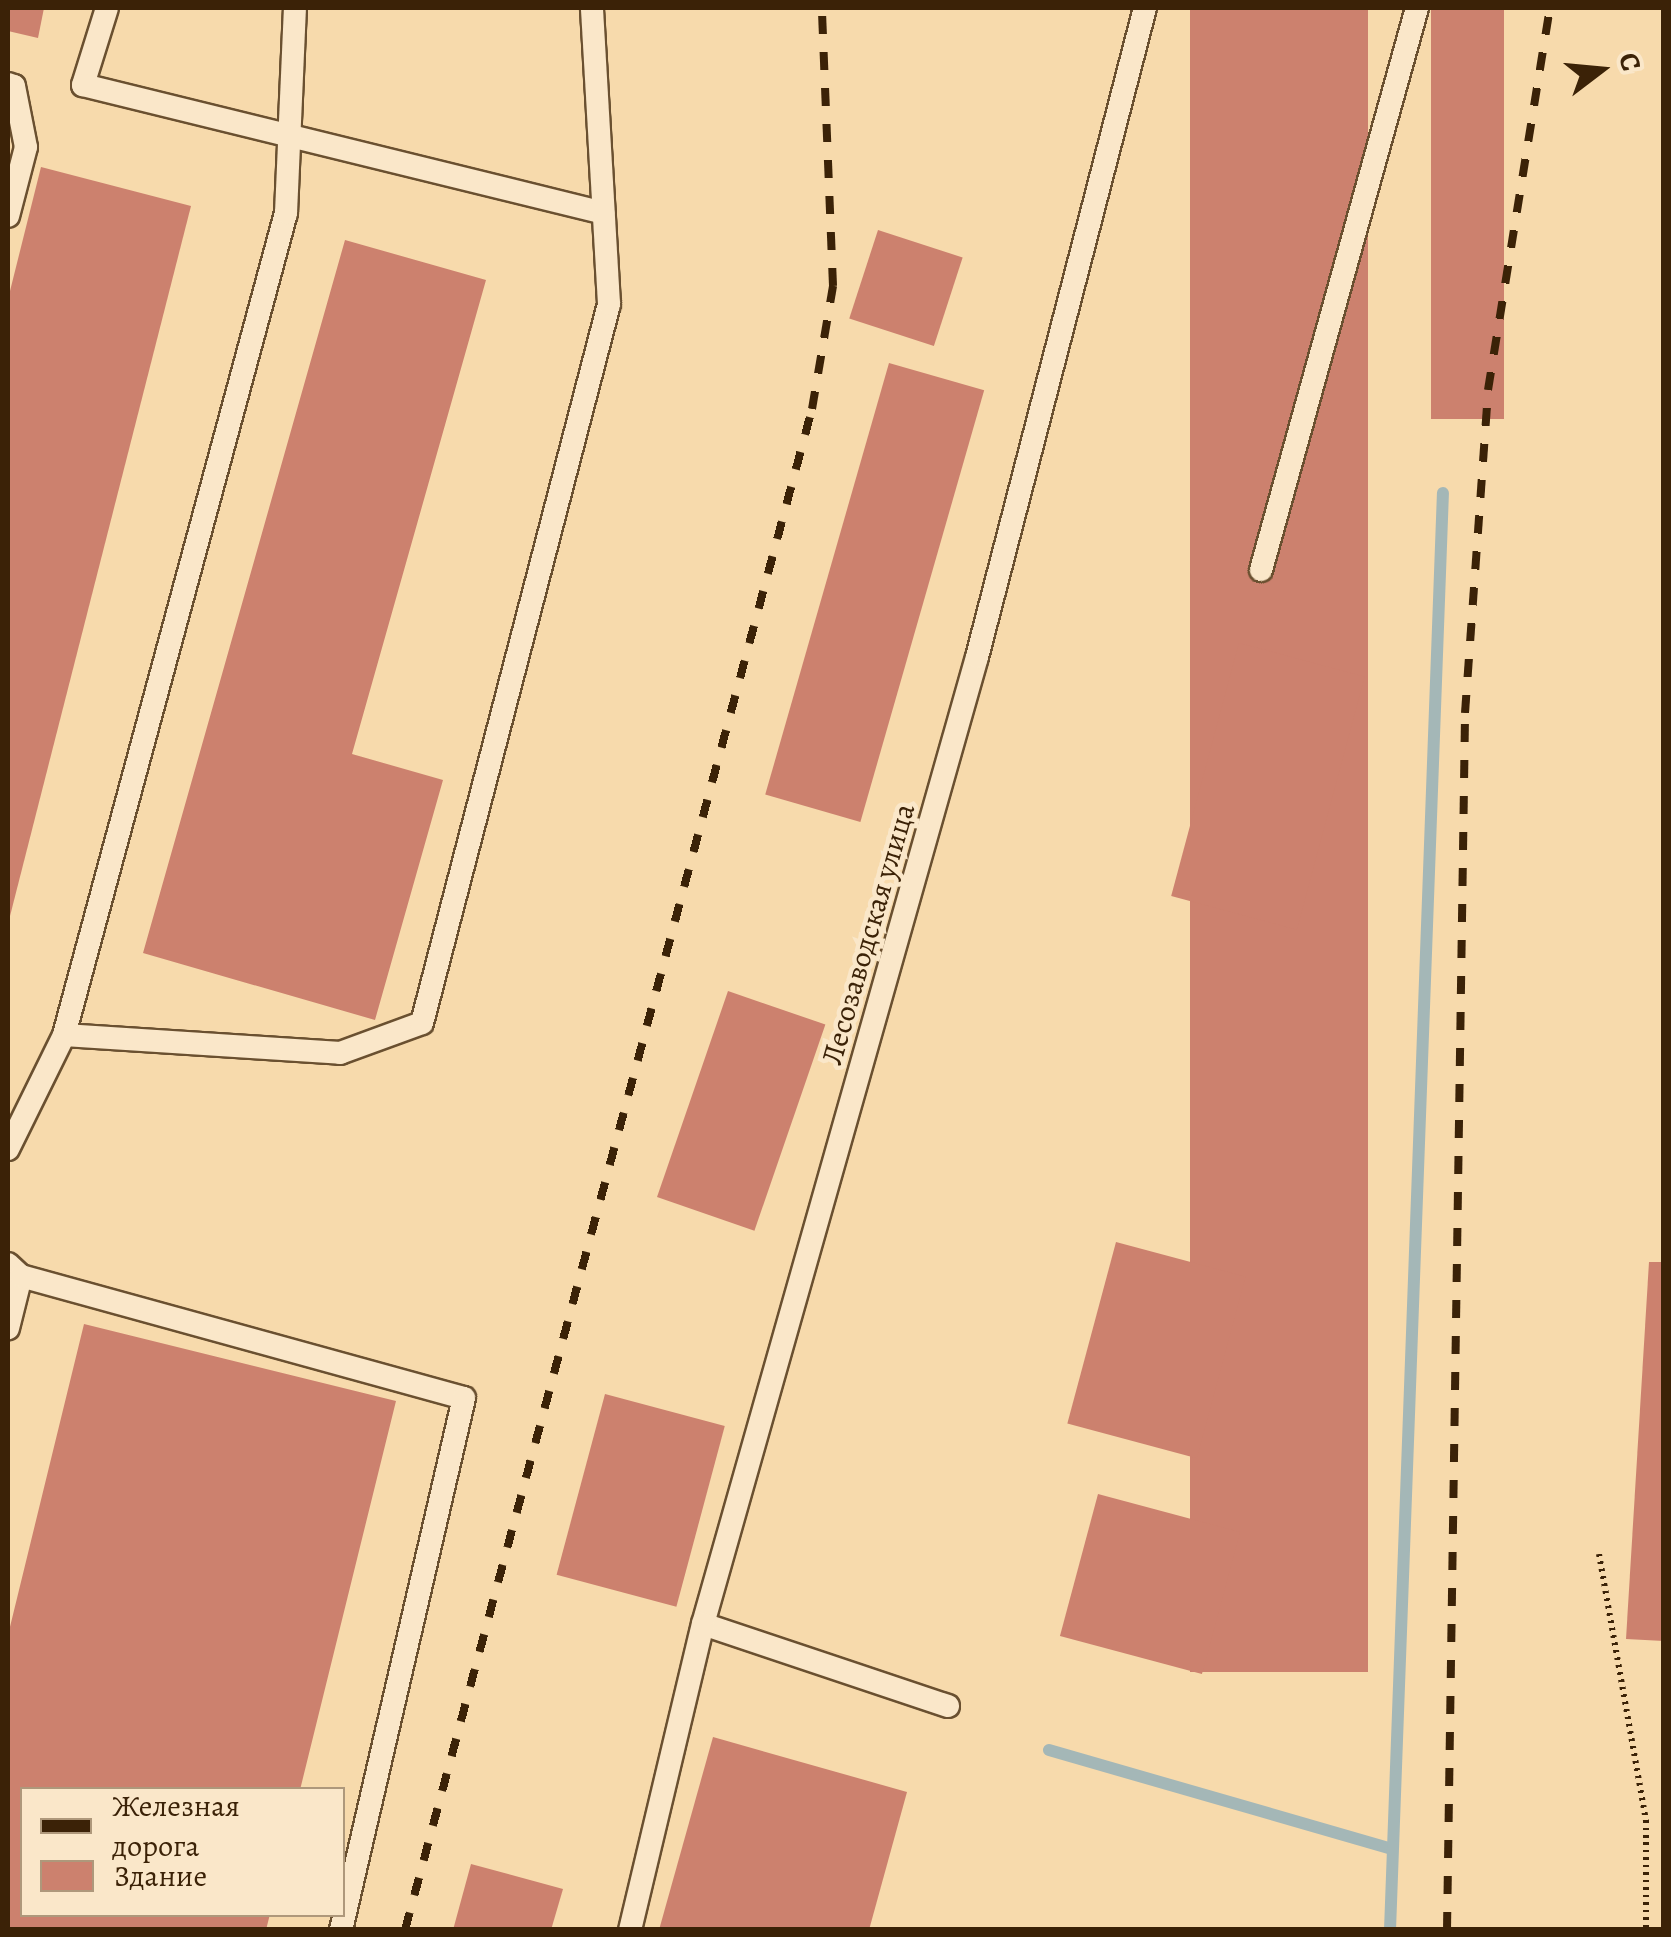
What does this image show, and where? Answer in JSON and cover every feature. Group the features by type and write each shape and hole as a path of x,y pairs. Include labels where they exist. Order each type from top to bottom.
{"lane":[{"path":"107,8 83,85 604,212"},
{"path":"8,1149 64,1035 286,213 296,8"},
{"path":"64,1035 340,1053 422,1023 610,304 592,8"},
{"name":"Лесозаводская улица","path":"630,1930 703,1624 977,657 1145,8"},
{"path":"1261,570 1417,8"},
{"path":"8,84 14,86 26,147 8,216"},
{"path":"8,1328 14,1270 464,1398 345,1913"},
{"path":"703,1624 948,1706"}],"path":[{"path":"1599,1554 1646,1820 1646,1930"}],"building":[{"path":"8,8 44,8 38,38 8,31"},
{"path":"1190,8 1368,8 1368,1672 1190,1672"},
{"path":"1431,8 1504,8 1504,419 1431,419"},
{"path":"41,167 191,206 9,920 8,299"},
{"path":"878,230 963,258 934,346 849,318"},
{"path":"345,240 486,280 352,754 443,780 375,1020 143,953"},
{"path":"889,363 984,390 860,822 765,795"},
{"path":"1239,643 1365,677 1297,930 1171,896"},
{"path":"728,991 825,1025 754,1231 657,1197"},
{"path":"1116,1242 1245,1277 1197,1458 1067,1424"},
{"path":"1649,1262 1664,1262 1664,1641 1626,1639"},
{"path":"84,1324 396,1401 301,1787 20,1787 20,1917 269,1917 266,1930 8,1930 8,1635"},
{"path":"605,1394 725,1426 676,1607 557,1575"},
{"path":"1098,1494 1240,1532 1202,1674 1060,1636"},
{"path":"713,1737 907,1792 869,1930 659,1930"},
{"path":"471,1864 563,1889 551,1930 453,1930"}],"waterway":[{"path":"1390,1930 1443,493"},
{"path":"1049,1750 1392,1849"}],"railway":[{"path":"405,1930 812,409 833,286 822,8"},
{"path":"1447,1930 1465,713 1488,390 1550,8"}]}
